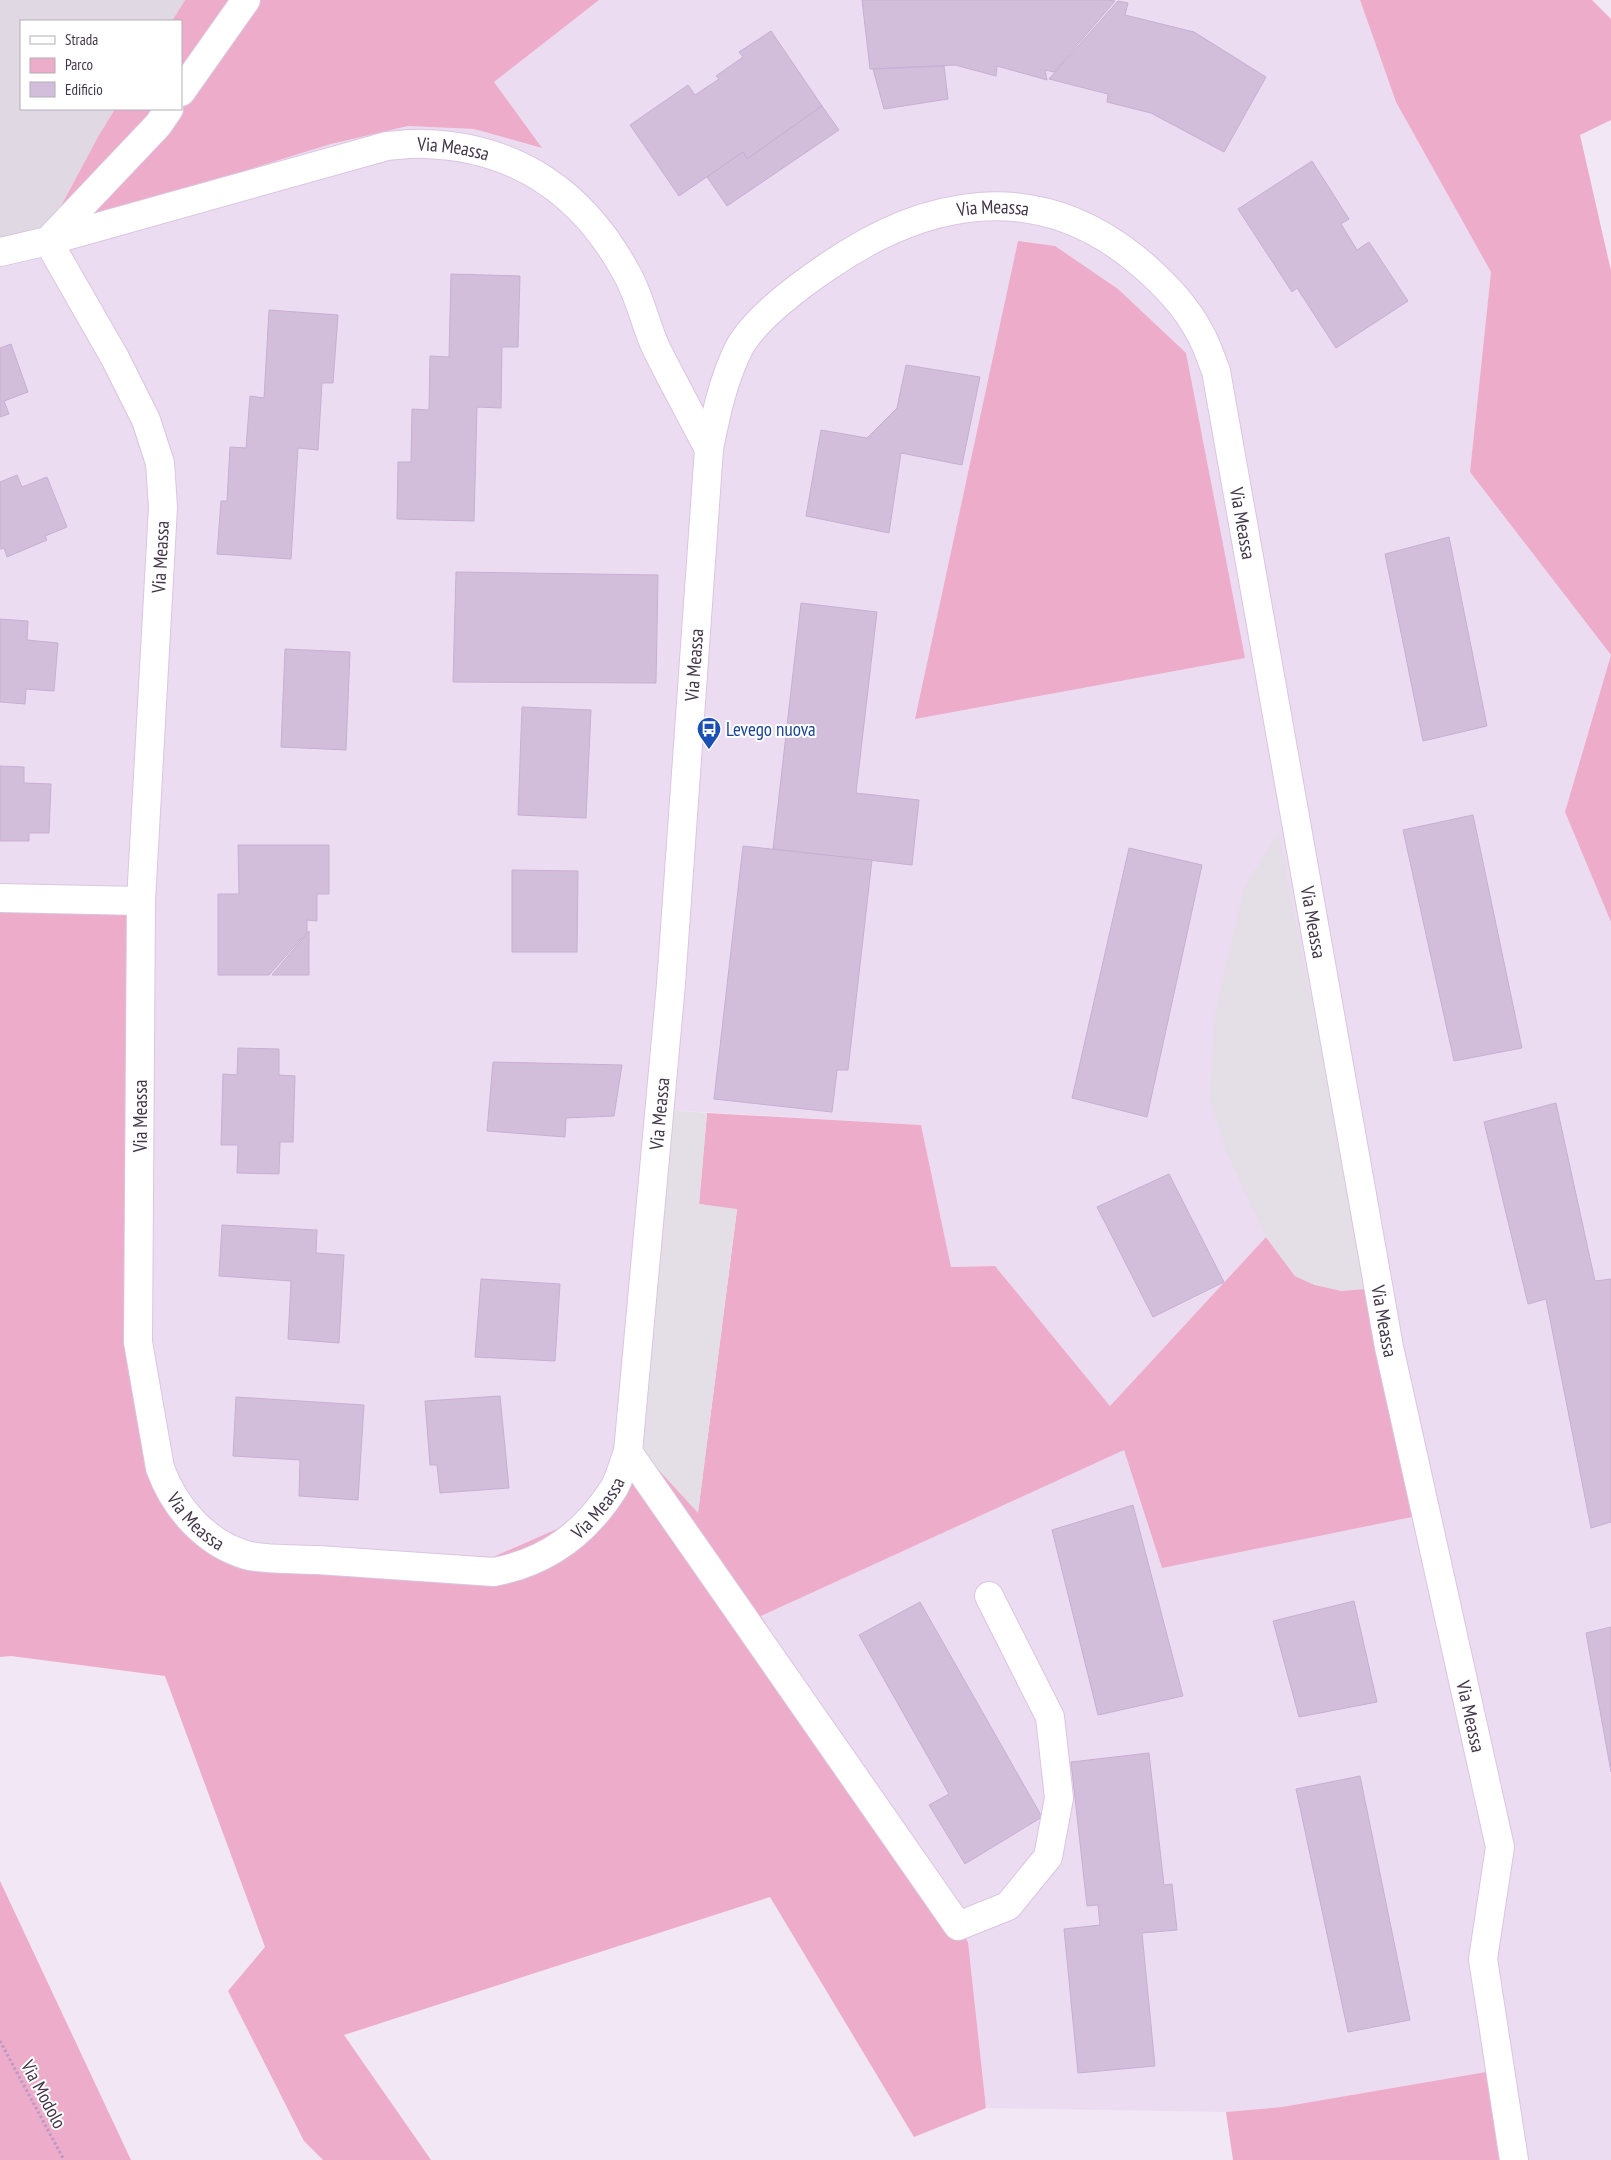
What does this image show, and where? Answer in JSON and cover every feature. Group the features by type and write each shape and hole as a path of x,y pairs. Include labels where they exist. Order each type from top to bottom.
{"street":[{"path":"182,91 246,0"},
{"path":"48,241 158,125 168,110"},
{"name":"Via Meassa","path":"0,252 48,241 387,146 425,144 462,148 498,156 532,172 557,188 586,214 609,244 628,276 655,347 708,449"},
{"name":"Via Meassa","path":"48,241 128,384 146,420 160,463 163,507 141,900 138,1342 160,1468 166,1485 177,1504 210,1536 229,1548 247,1555 494,1572 519,1567 545,1556 570,1539 596,1512 615,1487 628,1452 671,984 708,449 720,393 740,347 763,318 799,286 879,234 918,220 962,208 1000,205 1040,211 1080,223 1114,242 1149,270 1177,300 1200,332 1216,372 1389,1347 1500,1846 1483,1959 1514,2160"},
{"path":"0,898 141,900"},
{"path":"628,1452 958,1926 1008,1906 1048,1857 1059,1798 1050,1717 989,1596"}],"path":[{"name":"Via Modolo","path":"0,2041 64,2160"}],"shaded area":[{"path":"0,0 185,0 173,20 20,20 20,110 114,110 45,236 0,246"},
{"path":"599,0 1360,0 1396,102 1491,272 1470,472 1611,655 1565,812 1611,922 1611,2160 1505,2160 1282,2107 1226,2112 986,2108 968,1942 761,1616 1124,1450 1162,1568 1354,1220 1266,1237 1110,1406 995,1266 951,1267 921,1125 668,1110 625,1433 602,1487 566,1525 493,1557 251,1543 195,1515 163,1465 0,898 0,246 331,144 408,126 474,129 541,148 494,82"},
{"path":"1279,832 1367,1289 1341,1291 1315,1285 1295,1276 1266,1237 1225,1150 1210,1101 1214,1017 1244,887"},
{"path":"667,1110 707,1113 699,1204 737,1209 698,1513 625,1433"}],"green space":[{"path":"185,0 599,0 494,82 542,148 474,129 408,126 331,144 137,204 45,236 114,110 182,110 182,20 173,20"},
{"path":"1360,0 1592,0 1611,19 1611,120 1580,135 1611,271 1611,655 1470,472 1491,272 1396,102"},
{"path":"1018,241 1055,246 1118,289 1186,353 1245,658 915,719"},
{"path":"1611,655 1611,922 1565,812"},
{"path":"0,898 141,901 138,1342 163,1465 195,1515 251,1543 493,1557 566,1525 602,1487 625,1433 698,1512 737,1210 699,1204 707,1113 921,1125 951,1267 995,1266 1110,1406 1266,1237 1295,1276 1315,1285 1367,1289 1412,1517 1162,1568 1124,1450 761,1616 968,1942 986,2108 914,2137 770,1897 344,2035 431,2160 323,2160 304,2141 228,1991 265,1947 165,1676 11,1656 0,1657"},
{"path":"0,1881 131,2160 0,2160"},
{"path":"1492,2071 1505,2160 1233,2160 1226,2112 1282,2107"}],"building":[{"path":"862,0 1115,1 1054,72 1045,70 1047,80 997,66 996,76 955,65 870,69"},
{"path":"1118,1 1128,3 1125,15 1194,32 1266,77 1224,152 1151,113 1107,102 1108,94 1049,79"},
{"path":"771,31 822,106 747,159 743,152 679,196 630,125 688,85 695,95 719,79 716,76 743,57 739,52"},
{"path":"944,66 948,99 884,109 873,69"},
{"path":"822,106 839,130 727,206 707,177 743,152 747,159"},
{"path":"1312,161 1349,219 1341,224 1357,250 1369,242 1408,301 1336,348 1297,288 1292,292 1238,209"},
{"path":"451,274 520,276 518,347 502,347 501,408 477,407 474,521 397,519 398,462 411,462 412,409 429,410 430,356 449,357"},
{"path":"269,310 338,315 333,383 322,383 318,450 298,448 291,559 217,554 221,501 227,501 230,447 246,448 250,396 264,398"},
{"path":"11,344 28,392 4,401 9,414 0,417 0,348"},
{"path":"906,365 980,377 962,465 901,453 889,533 806,516 821,430 867,438 897,408"},
{"path":"17,475 22,487 47,477 67,527 45,536 47,540 7,557 4,548 0,549 0,482"},
{"path":"1449,537 1487,726 1423,741 1385,554"},
{"path":"456,572 658,575 656,683 453,682"},
{"path":"801,603 877,612 856,793 919,800 912,865 773,849"},
{"path":"0,619 28,621 27,640 58,643 54,691 26,689 25,704 0,702"},
{"path":"285,649 350,652 346,750 281,747"},
{"path":"522,707 591,710 586,818 518,815"},
{"path":"0,766 24,767 24,783 51,784 49,833 29,833 29,841 0,841"},
{"path":"1473,815 1522,1048 1454,1061 1403,830"},
{"path":"238,845 329,845 329,894 317,894 317,921 307,920 307,932 269,975 218,975 218,894 239,894"},
{"path":"743,846 872,860 848,1070 837,1070 832,1112 714,1099"},
{"path":"1129,848 1202,865 1147,1117 1072,1098"},
{"path":"512,870 578,871 577,952 512,952"},
{"path":"309,931 309,975 272,975"},
{"path":"238,1048 279,1049 279,1075 295,1076 293,1142 280,1142 279,1174 237,1173 238,1145 221,1145 223,1074 237,1075"},
{"path":"493,1062 622,1065 614,1116 566,1118 565,1137 487,1131"},
{"path":"1556,1103 1595,1281 1611,1279 1611,1522 1591,1528 1546,1299 1528,1304 1484,1122"},
{"path":"1169,1174 1224,1282 1153,1317 1097,1207"},
{"path":"222,1225 317,1230 316,1253 344,1255 339,1343 288,1339 291,1281 219,1276"},
{"path":"481,1279 560,1284 555,1361 475,1357"},
{"path":"500,1396 509,1488 440,1493 437,1465 430,1465 425,1401"},
{"path":"236,1397 364,1405 358,1500 299,1496 300,1460 233,1456"},
{"path":"1133,1505 1183,1696 1098,1715 1052,1530"},
{"path":"1354,1601 1377,1702 1299,1717 1273,1621"},
{"path":"920,1602 1042,1817 965,1864 929,1805 949,1794 859,1635"},
{"path":"1611,1627 1611,1772 1586,1633"},
{"path":"1149,1753 1164,1885 1172,1884 1177,1930 1142,1933 1155,2066 1078,2073 1064,1929 1100,1925 1098,1905 1087,1906 1071,1762"},
{"path":"1360,1776 1410,2020 1348,2032 1296,1789"}],"place":[{"name":"Levego nuova","path":"709,750"}]}
